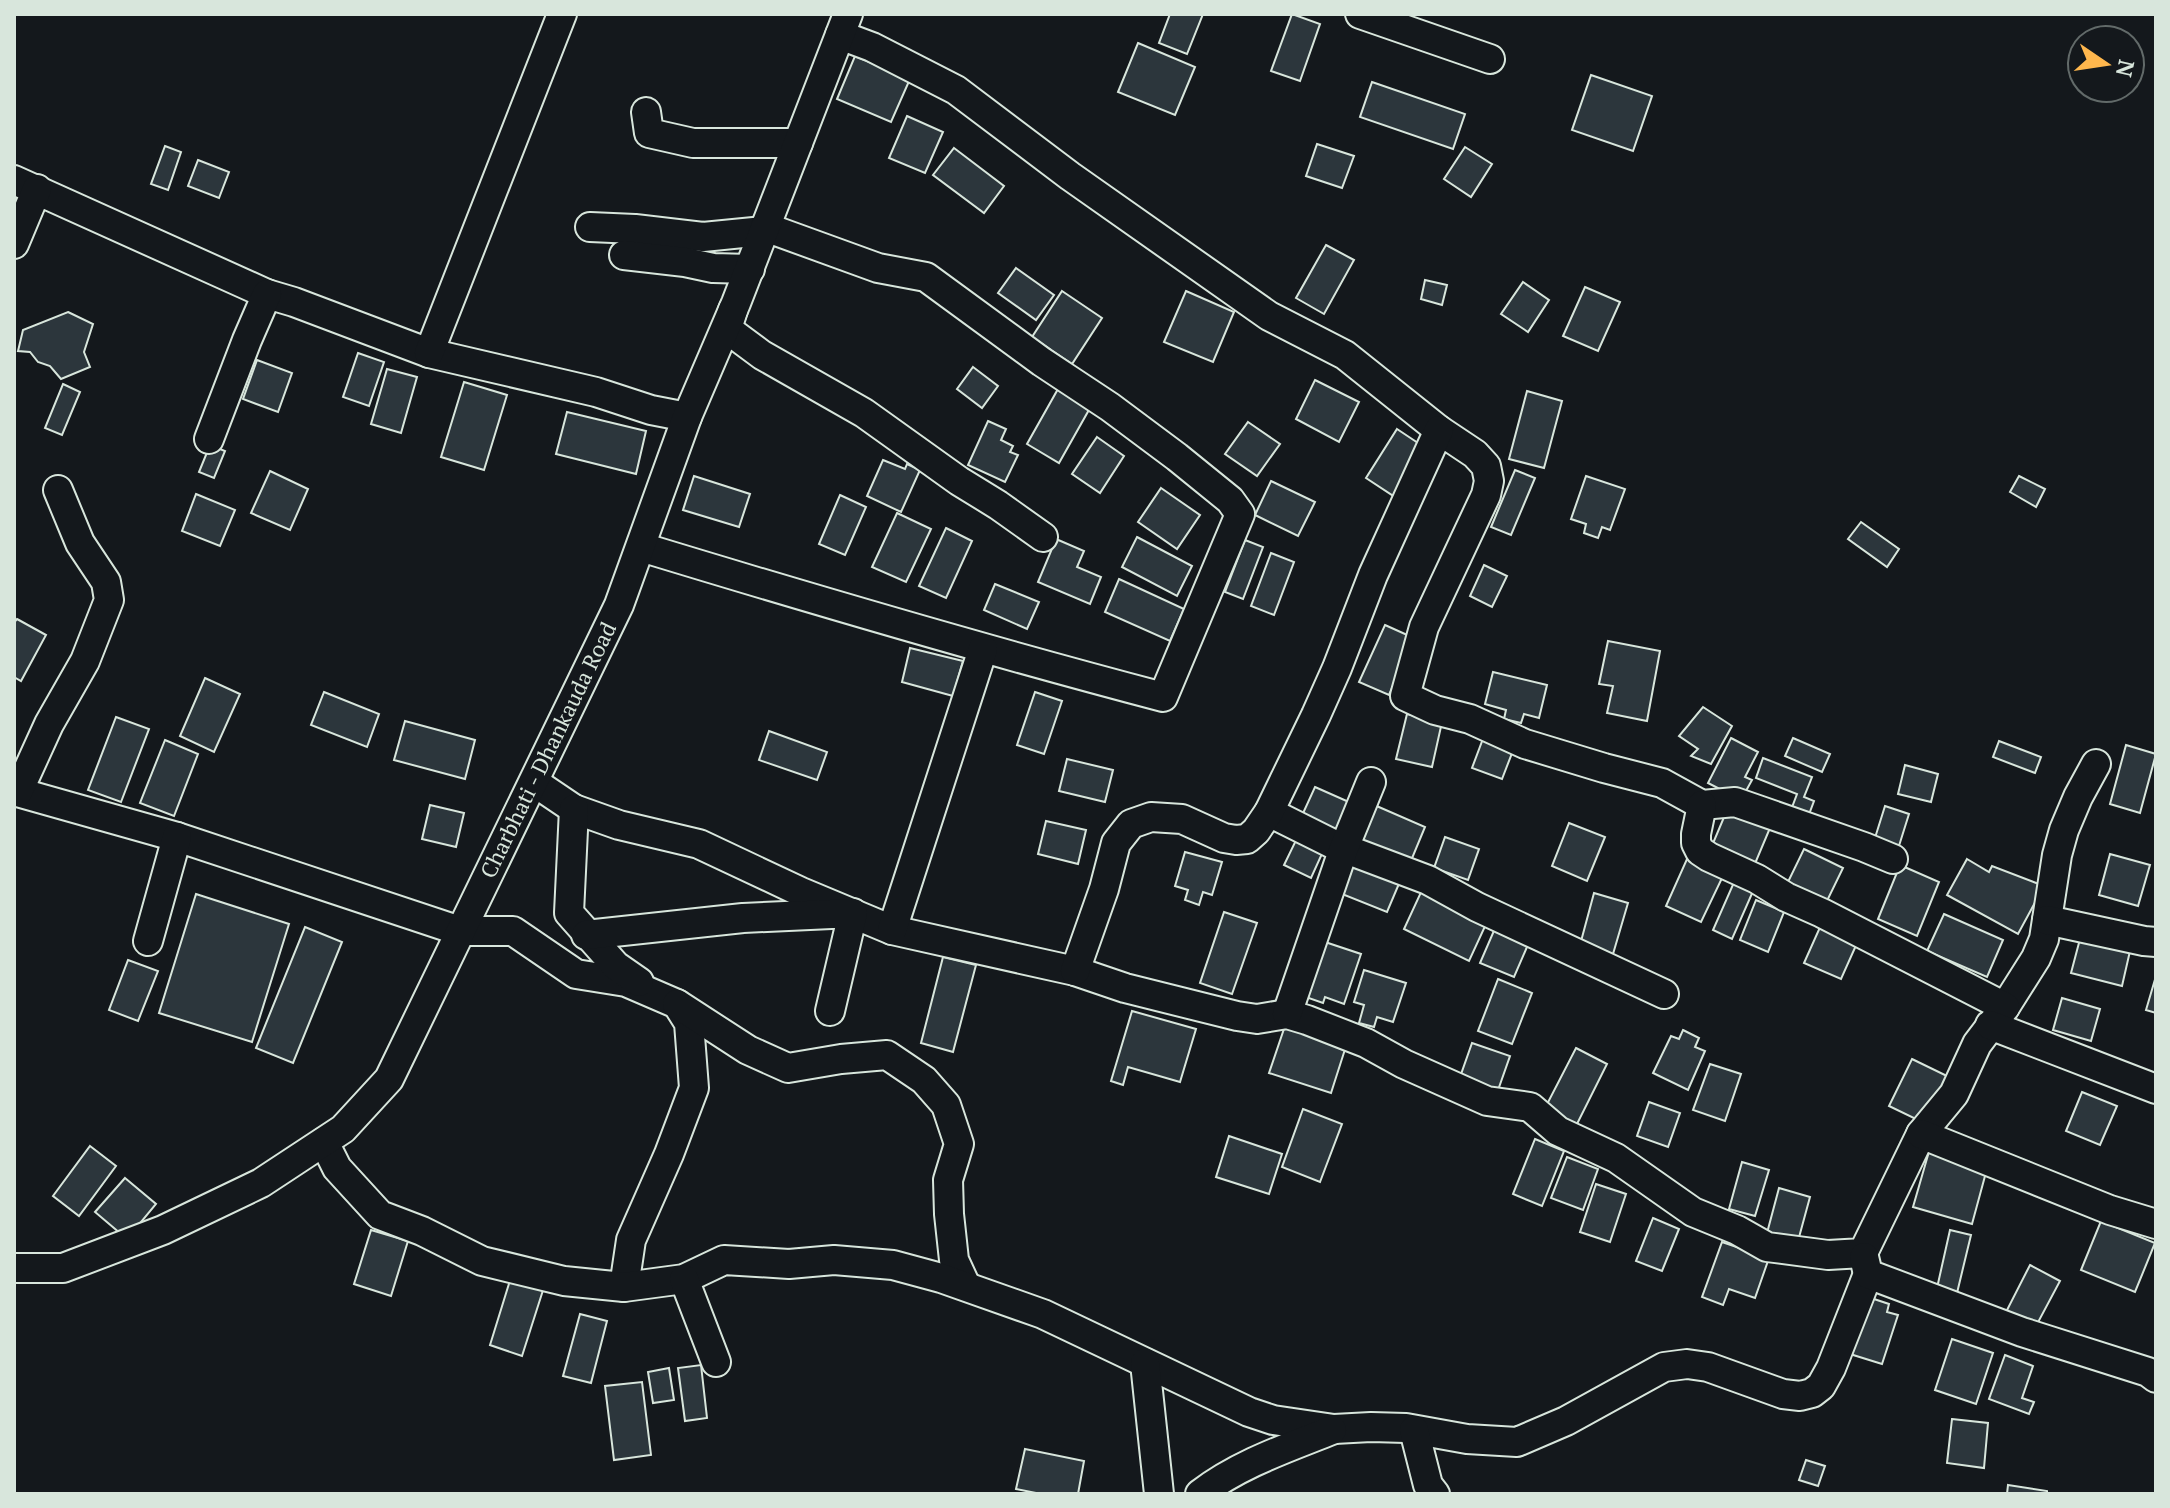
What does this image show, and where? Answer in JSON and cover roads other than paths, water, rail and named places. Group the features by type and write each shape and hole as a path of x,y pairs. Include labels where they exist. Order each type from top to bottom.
{"street":[{"path":"429,353 562,14"},
{"path":"1360,14 1490,59"},
{"path":"844,24 872,47 956,90 1070,176 1269,316 1345,355 1439,430 1475,454 1486,466 1489,481 1486,495 1424,627 1405,696 1435,710 1470,719 1525,744 1662,783 1702,805 1735,802 1893,859"},
{"name":"Charbhati - Dhankauda Road","path":"14,1268 63,1268 163,1230 261,1183 343,1129 389,1079 619,605 687,417 750,269 844,24"},
{"path":"646,112 649,133 693,143 798,143"},
{"path":"14,244 26,185 267,294 429,353 687,417"},
{"path":"590,227 703,237 764,229 878,268 926,277 1177,457 1230,500 1240,514 1163,697 983,649 641,547"},
{"path":"624,255 713,268 750,269"},
{"path":"209,439 267,294"},
{"path":"736,303 727,329 762,355 864,413 1043,537"},
{"path":"1075,971 1104,889 1116,843 1131,824 1151,817 1182,819 1224,838 1247,839 1269,812 1327,692 1373,575 1439,430"},
{"path":"58,490 80,543 106,582 109,600 85,661 49,724 16,792 177,837 460,931 513,931 576,974 626,982 667,999 689,1023 694,1088 631,1240 624,1287"},
{"path":"892,930 983,649"},
{"path":"324,1142 337,1168 380,1215 422,1231 482,1261 564,1281 624,1287 684,1279 724,1260 789,1264 834,1260 893,1265 966,1286 1043,1314 1249,1412 1273,1420 1334,1429 1371,1427 1414,1430 1467,1439 1517,1442 1566,1421 1664,1367 1687,1364 1708,1367 1783,1394 1800,1396 1812,1393 1821,1386 1831,1368 1865,1263 1921,1134 1954,1094 1977,1044 2036,958 2044,939 2064,830 2096,764"},
{"path":"534,782 574,809 619,825 699,844 892,930 1075,971 1125,988 1237,1016 1257,1019 1287,1014 1366,1043 1404,1064 1487,1101 1530,1107 1558,1131 1616,1158 1693,1212 1737,1230 1767,1247 1865,1263 2022,1332 2153,1370"},
{"path":"1287,1014 1344,848 1371,782"},
{"path":"1702,805 1696,843 1700,851 1709,857 1822,913 1997,1016 2156,1089"},
{"path":"574,809 569,913 616,966 748,1050 788,1068 887,1055 924,1080 946,1105 959,1144 948,1180 954,1260 966,1286"},
{"path":"1269,812 1344,848 1428,880 1477,907 1664,994"},
{"path":"148,941 177,837"},
{"path":"534,945 579,926 853,913"},
{"path":"830,1011 853,913"},
{"path":"2047,920 2156,942"},
{"path":"1921,1134 2110,1210 2156,1224"},
{"path":"684,1279 716,1362"},
{"path":"1145,1363 1159,1494"},
{"path":"1200,1494 1262,1458 1334,1429"},
{"path":"1414,1430 1428,1485 1435,1494"}]}
